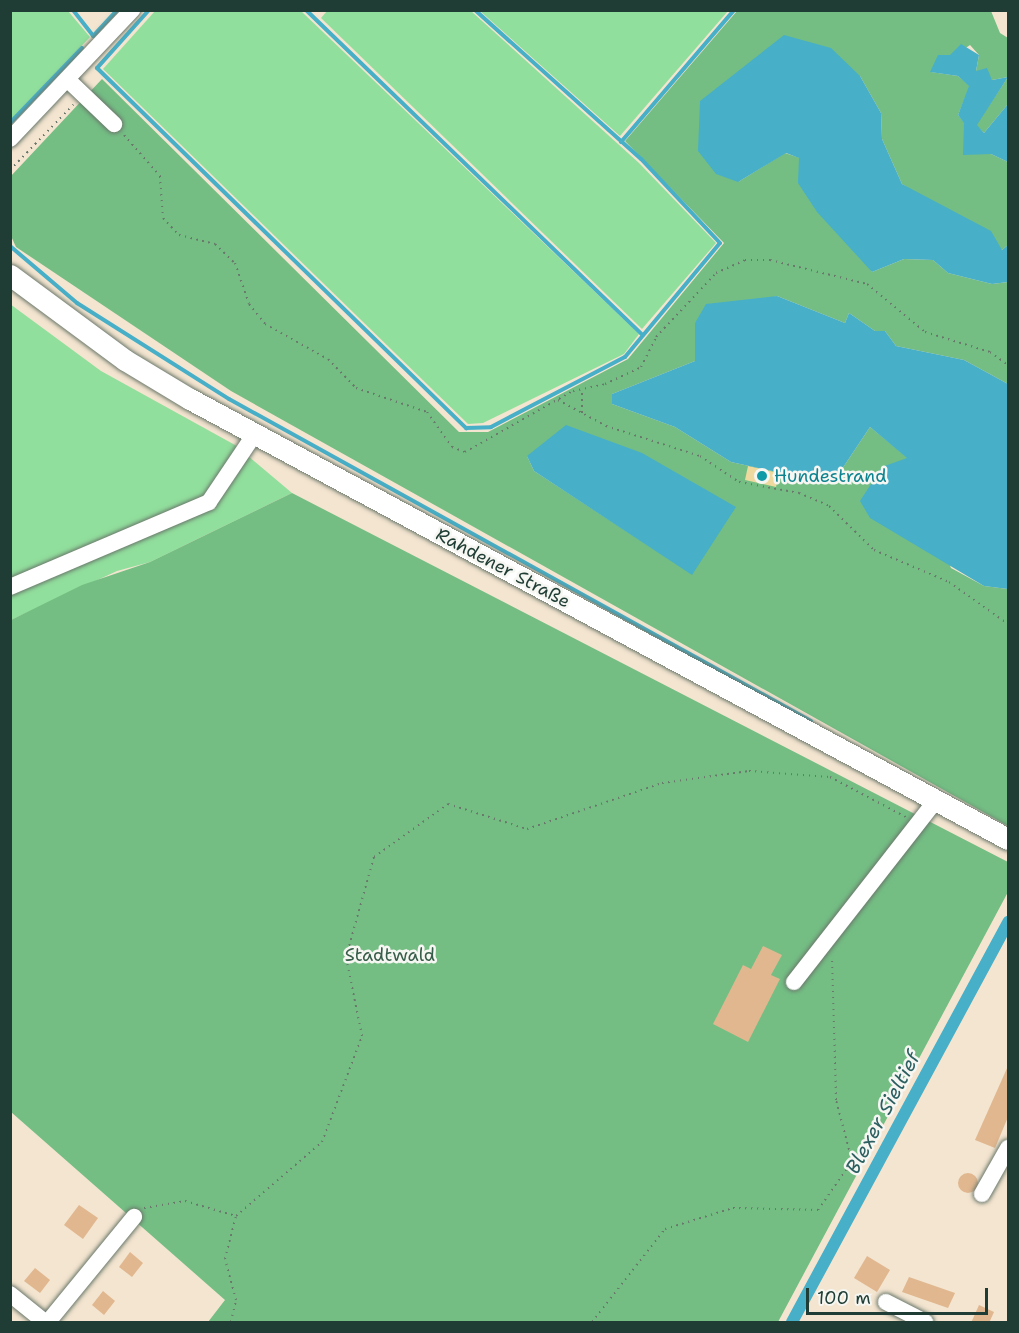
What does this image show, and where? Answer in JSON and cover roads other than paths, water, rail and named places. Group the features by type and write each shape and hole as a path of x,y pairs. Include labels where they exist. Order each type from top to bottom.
{"main road":[{"name":"Rahdener Straße","path":"10,275 125,360 254,435 1008,839"}],"street":[{"path":"10,139 132,10"},
{"path":"68,80 114,124"},
{"path":"10,587 209,502 254,435"},
{"path":"794,982 937,799"},
{"path":"982,1194 1008,1148"},
{"path":"10,1294 46,1323 134,1217"},
{"path":"886,1302 925,1323"}],"water":[{"path":"784,35 831,48 860,76 881,113 882,139 902,184 991,231 1002,250 1008,245 1008,282 992,284 948,273 933,260 904,259 872,272 817,212 798,183 799,158 786,153 738,182 716,174 698,151 700,101"},
{"path":"961,44 979,55 976,71 987,68 992,80 1008,77 977,125 984,133 1008,104 1008,162 991,154 963,155 964,123 958,115 969,86 958,76 930,72 938,55 950,55"},
{"path":"777,296 845,323 849,313 875,331 885,331 896,346 964,360 1008,384 1008,589 984,586 870,518 860,501 882,467 907,458 870,427 832,484 731,462 675,427 612,404 612,394 695,361 695,323 706,304"},
{"path":"566,425 642,453 736,507 692,575 534,471 527,456"}],"waterway":[{"path":"73,10 93,36 117,10"},
{"path":"149,10 97,68 466,428 491,427 625,357 720,243 641,159 475,10"},
{"path":"306,10 642,334"},
{"path":"621,142 734,10"},
{"path":"10,123 82,48"},
{"path":"10,246 77,303 229,399 811,721"},
{"name":"Blexer Sieltief","path":"792,1322 1008,922"}],"place":[{"name":"Hundestrand","path":"762,476"}],"park label":[{"name":"Stadtwald","path":"390,955"}]}
